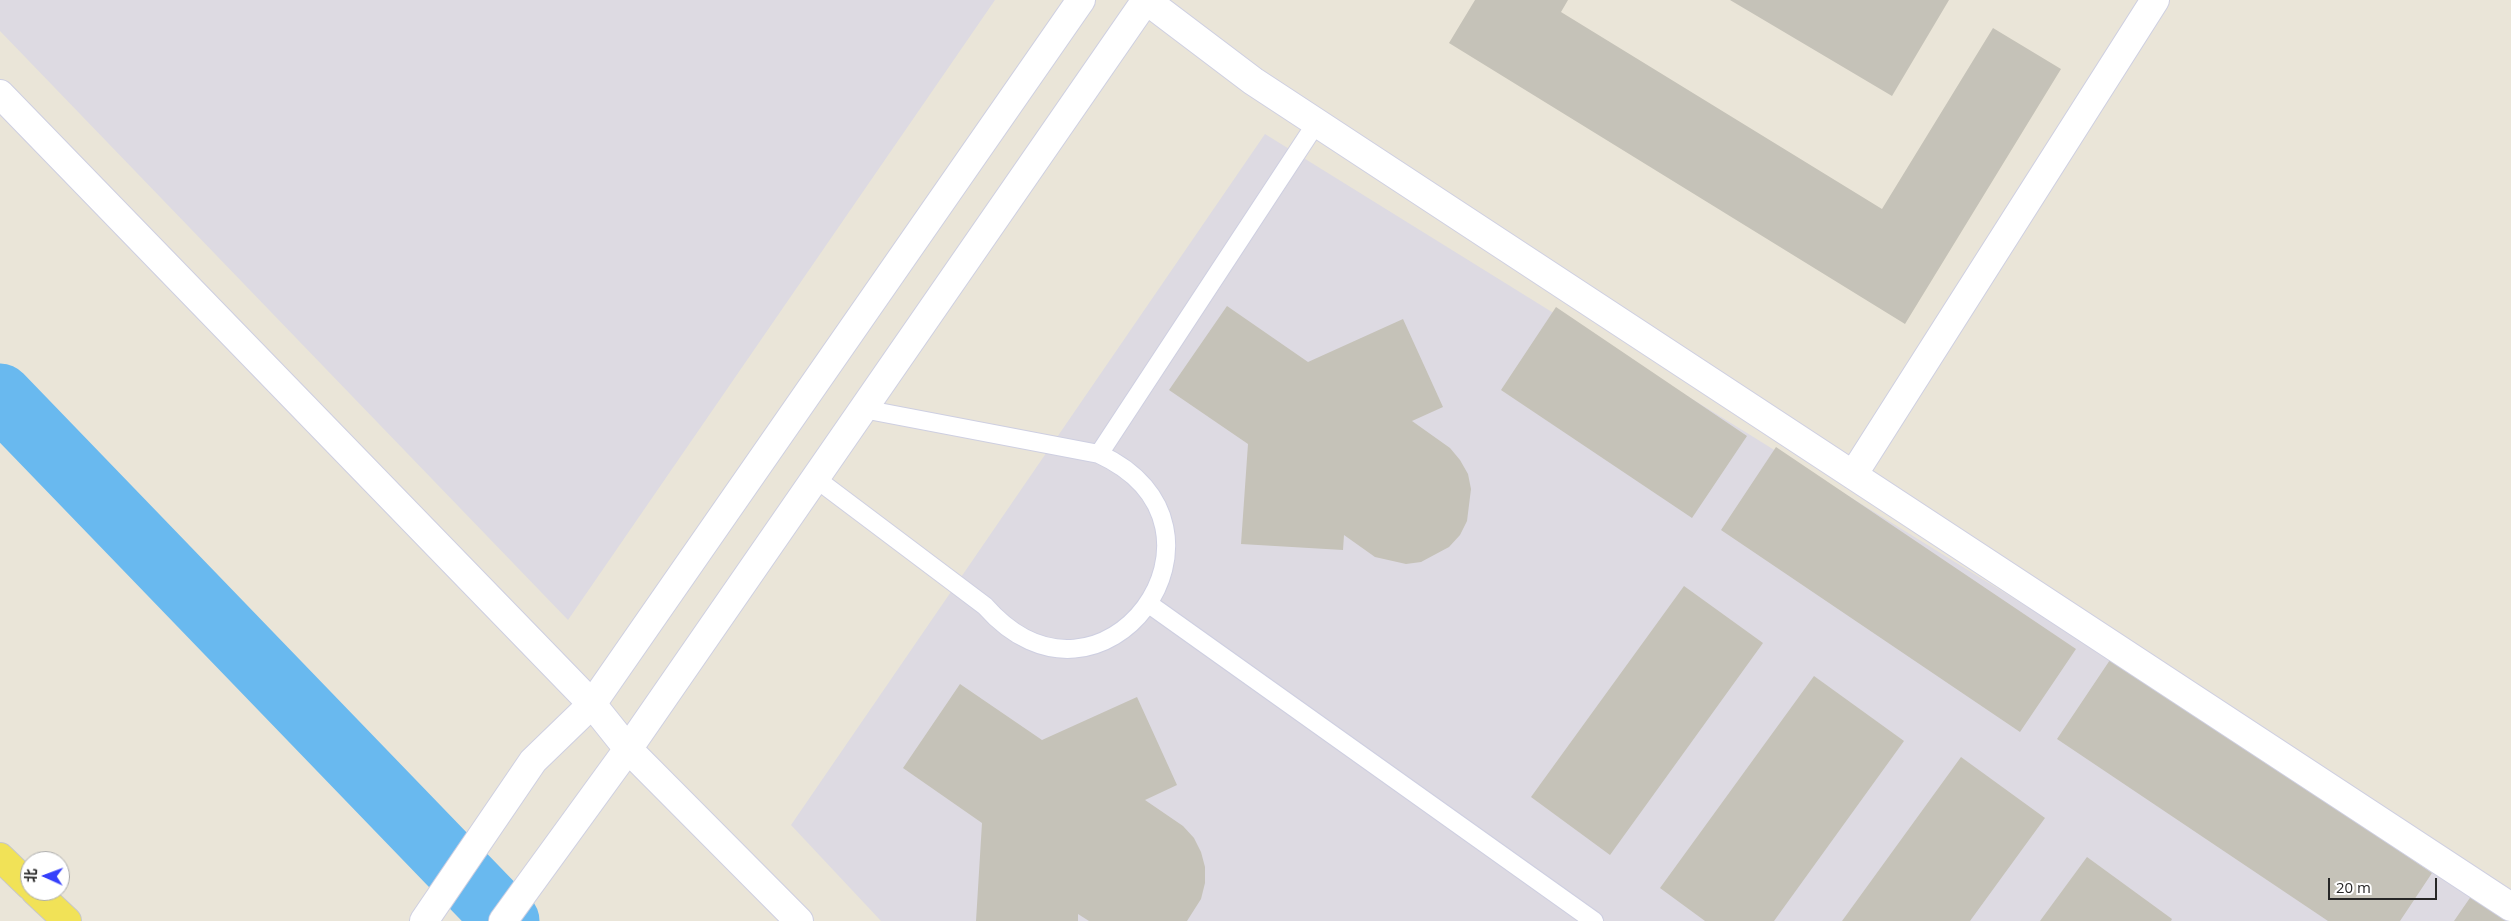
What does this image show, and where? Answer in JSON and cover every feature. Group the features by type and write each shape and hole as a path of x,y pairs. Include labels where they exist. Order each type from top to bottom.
{"main road":[{"path":"0,857 20,876"},
{"path":"46,901 67,921"}],"street":[{"path":"424,921 533,761 592,704 1081,0"},
{"path":"503,921 579,813 628,749 1146,0 1253,80 2511,907"},
{"path":"1854,475 2155,0"},
{"path":"0,94 592,704 628,749 799,921"}],"lane":[{"path":"1098,454 1317,122"},
{"path":"815,478 985,606 999,622 1016,634 1036,644 1057,648 1078,648 1099,643 1118,634 1135,621 1149,604 1160,584 1165,562 1166,539 1161,517 1151,496 1137,478 1119,464 1098,454 863,409"},
{"path":"1149,604 1594,921"}],"shaded area":[{"path":"0,0 995,0 568,620 0,31"},
{"path":"1265,134 2511,907 2511,921 881,921 791,825"}],"building":[{"path":"1475,0 1568,0 1561,12 1882,209 1993,28 2061,69 1905,324 1449,43"},
{"path":"1730,0 1949,0 1892,96"},
{"path":"1227,306 1308,362 1403,319 1443,407 1412,421 1450,448 1468,474 1471,489 1467,521 1460,535 1449,547 1421,562 1406,564 1375,557 1344,535 1343,550 1241,544 1248,444 1169,390"},
{"path":"1556,307 1747,436 1692,518 1501,390"},
{"path":"1776,447 2076,649 2020,732 1721,530"},
{"path":"1684,586 1763,643 1610,855 1531,797"},
{"path":"2112,657 2432,873 2400,921 2328,921 2057,739"},
{"path":"1814,676 1904,741 1774,921 1705,921 1660,888"},
{"path":"960,684 1042,740 1137,697 1177,785 1145,800 1183,826 1194,838 1201,852 1205,867 1205,883 1201,899 1187,921 1089,921 1078,914 1078,921 976,921 982,823 903,768"},
{"path":"1961,757 2045,818 1970,921 1842,921"},
{"path":"2087,857 2172,919 2171,921 2040,921"},
{"path":"2474,892 2511,916 2511,921 2454,921"}],"waterway":[{"path":"0,396 507,921"}]}
